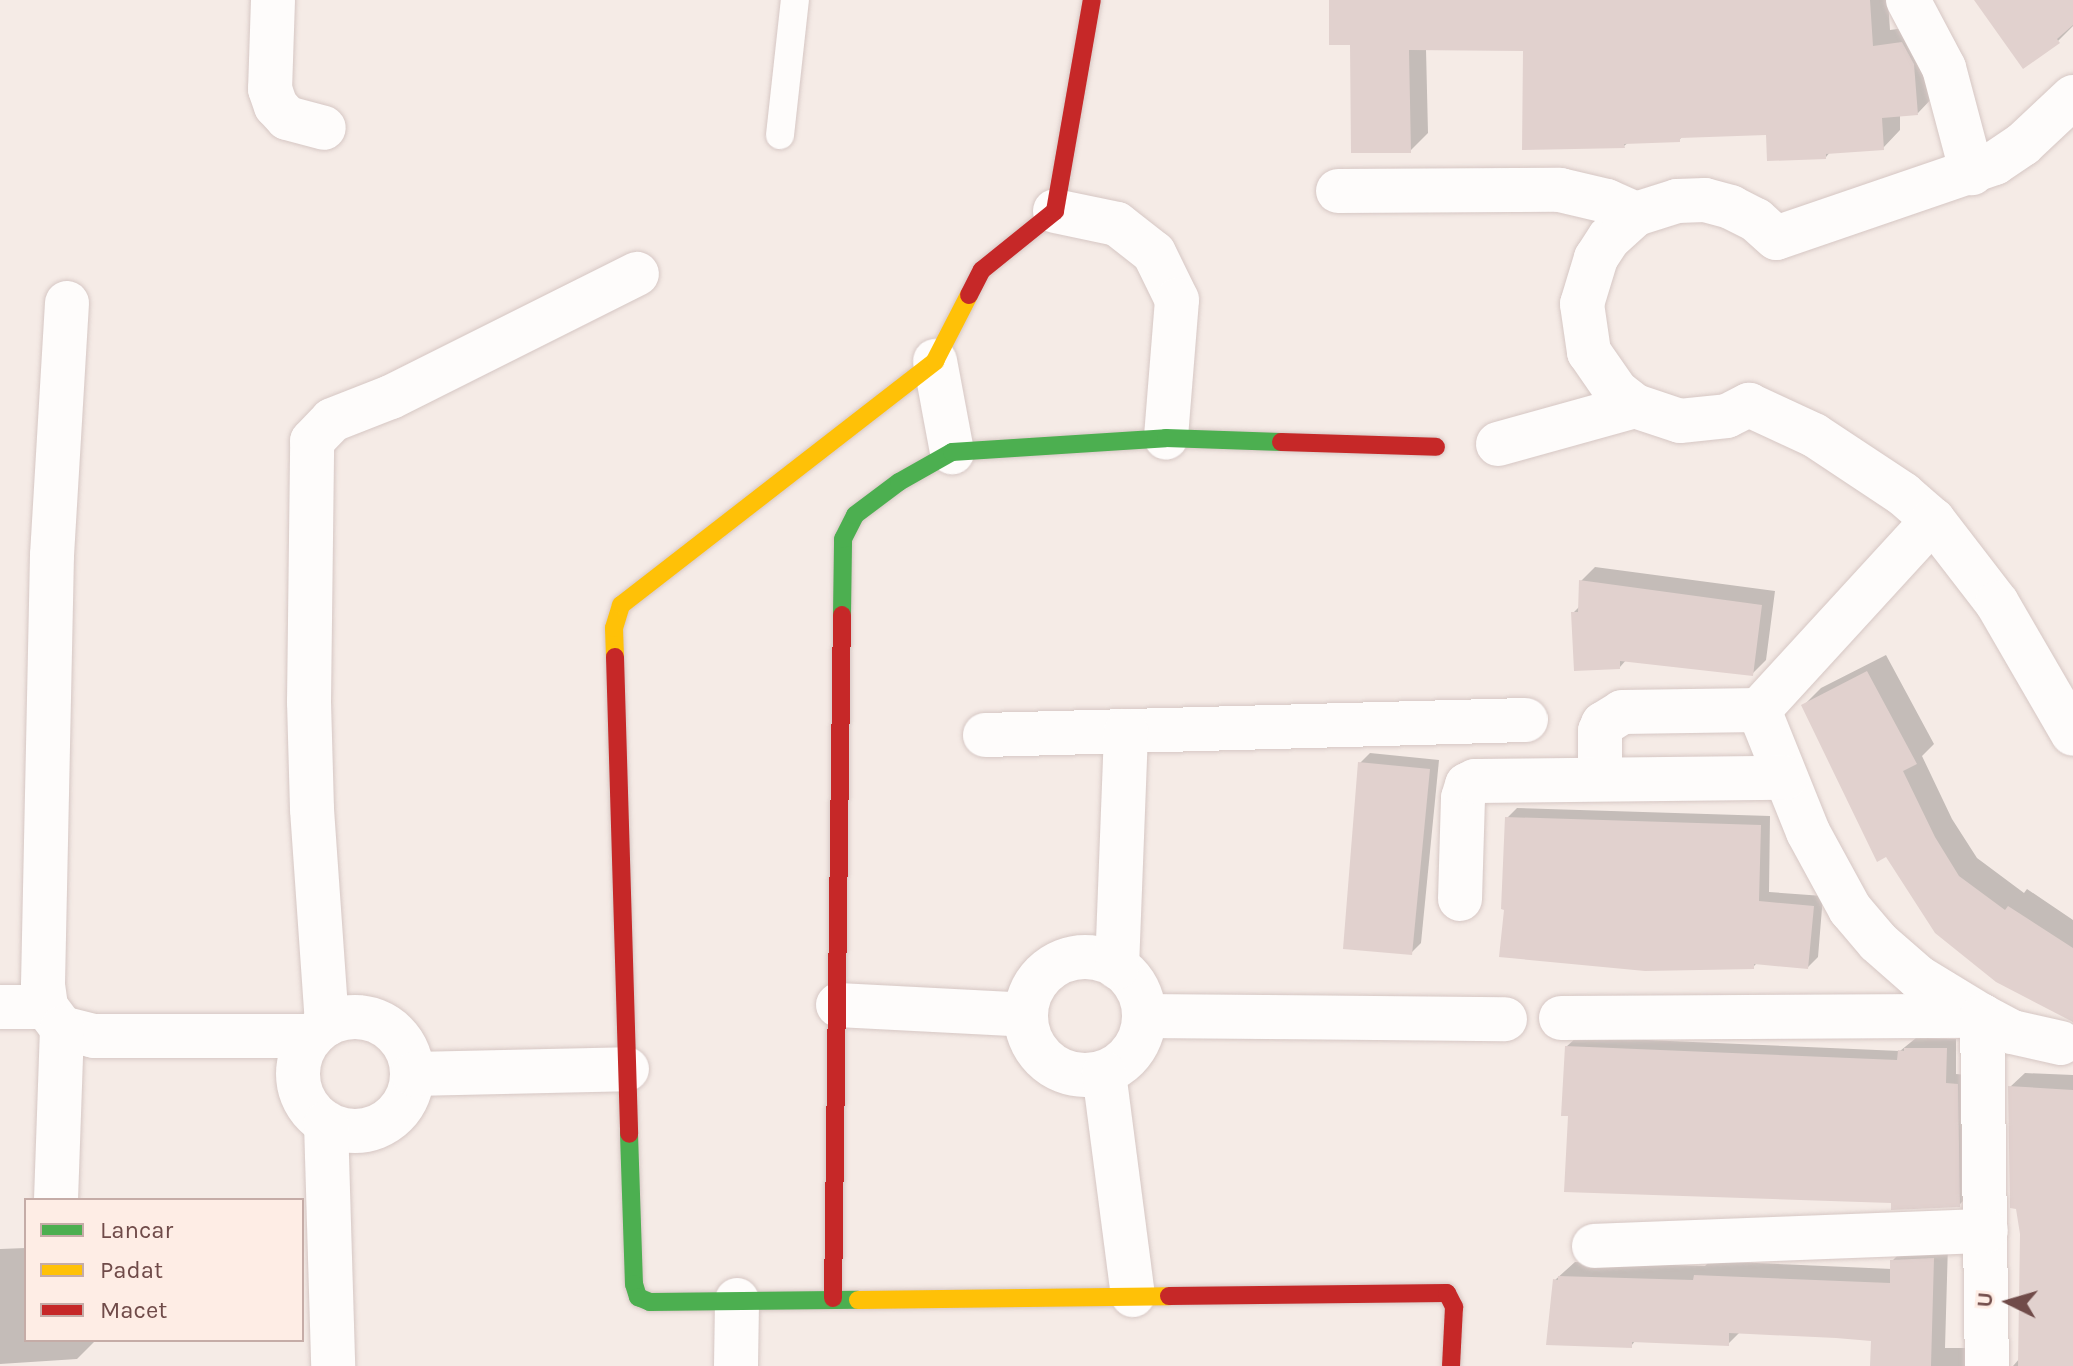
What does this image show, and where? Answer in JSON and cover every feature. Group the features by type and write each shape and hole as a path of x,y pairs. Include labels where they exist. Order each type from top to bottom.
{"street":[{"path":"273,0 270,89 276,106 287,118 324,128"},
{"path":"1092,0 1055,211 982,270 935,361 621,605 614,628 634,1284 638,1297 650,1302 1447,1293 1453,1298 1454,1307 1451,1366"},
{"path":"1908,0 1944,68 1972,173"},
{"path":"2073,97 2023,144 1995,163 1776,238 1756,220 1731,207 1705,200 1677,201 1636,214 1609,238 1596,258 1582,304 1583,328 1595,362 1616,391 1635,406 1680,421 1727,416 1749,405 1814,435 1903,494 1933,520 1997,603 2073,734"},
{"path":"1338,191 1560,190 1607,201 1636,214"},
{"path":"1055,211 1117,224 1154,253 1177,300 1166,438"},
{"path":"0,1007 54,1017 94,1036 319,1030 346,1017 365,1017 384,1024 399,1038 409,1054 413,1074 408,1094 399,1111 383,1124 364,1131 344,1130 326,1123 311,1110 302,1093 298,1073 302,1053 319,1030 310,717 312,441 332,420 391,397 637,274"},
{"path":"56,1198 54,1017 43,985 52,555 67,303"},
{"path":"935,361 952,452"},
{"path":"1498,444 1635,406"},
{"path":"833,1298 843,539 855,515 899,482 952,452 1166,438 1436,447"},
{"path":"1600,778 1600,731 1603,724 1622,712 1759,710 1933,520"},
{"path":"1759,710 1808,832 1850,909 1878,942 1918,977 1982,1016 2012,1032 2061,1043"},
{"path":"985,735 1526,720"},
{"path":"1117,967 1126,731"},
{"path":"1460,899 1463,798 1467,785 1475,781 1785,778"},
{"path":"1077,957 1098,958 1117,967 1137,988 1144,1016 1139,1041 1124,1061 1104,1073 1066,1073 1050,1065 1036,1051 1028,1034 1026,1015 1030,994 1041,977 1057,964 1077,957"},
{"path":"838,1005 1026,1015"},
{"path":"1144,1016 1505,1019"},
{"path":"1561,1018 1982,1016"},
{"path":"1982,1016 1987,1366"},
{"path":"413,1074 627,1069"},
{"path":"1104,1073 1133,1295"},
{"path":"326,1123 333,1366"},
{"path":"1594,1246 1986,1231"},
{"path":"736,1366 737,1300"}],"lane":[{"path":"780,135 795,0"}],"building":[{"path":"1329,0 1870,0 1873,46 1902,42 1914,64 1918,115 1882,118 1884,150 1826,154 1826,159 1767,161 1766,135 1680,138 1680,142 1624,144 1625,148 1522,150 1523,51 1409,50 1411,153 1351,153 1350,45 1329,45"},
{"path":"1974,0 2073,0 2073,25 2057,39 2060,43 2023,69"},
{"path":"1579,580 1762,605 1753,676 1620,661 1620,669 1574,671 1571,612 1578,612"},
{"path":"1867,671 1917,764 1903,771 1935,837 1959,876 2005,910 2008,906 2073,948 2073,1022 1996,982 1935,933 1886,857 1877,862 1801,705"},
{"path":"1358,762 1430,769 1412,955 1343,949"},
{"path":"1505,817 1761,825 1759,901 1814,906 1808,969 1754,964 1754,969 1645,971 1499,957 1504,910 1501,909"},
{"path":"1565,1046 1897,1060 1898,1050 1904,1051 1904,1048 1947,1048 1946,1083 1958,1084 1960,1207 1891,1210 1891,1203 1564,1192 1568,1116 1561,1116"},
{"path":"2008,1086 2073,1090 2073,1366 2018,1366 2020,1234 2016,1209 2010,1208"},
{"path":"1934,1258 1931,1366 1870,1366 1871,1341 1836,1338 1729,1333 1729,1346 1632,1342 1632,1348 1546,1345 1553,1279 1558,1280 1558,1276 1693,1280 1694,1275 1890,1283 1890,1260"}],"traffic: fast":[{"path":"842,615 843,539 855,515 899,482 952,452 1166,438 1281,442"},
{"path":"629,1134 634,1284 638,1297 650,1302 858,1300"}],"traffic: slow":[{"path":"615,657 614,628 621,605 935,361 969,295"},
{"path":"858,1300 1169,1296"}],"traffic: jam":[{"path":"969,295 982,270 1055,211 1092,0"},
{"path":"1281,442 1436,447"},
{"path":"833,1298 842,615"},
{"path":"615,657 629,1134"},
{"path":"1169,1296 1447,1293 1454,1307 1451,1366"}]}
